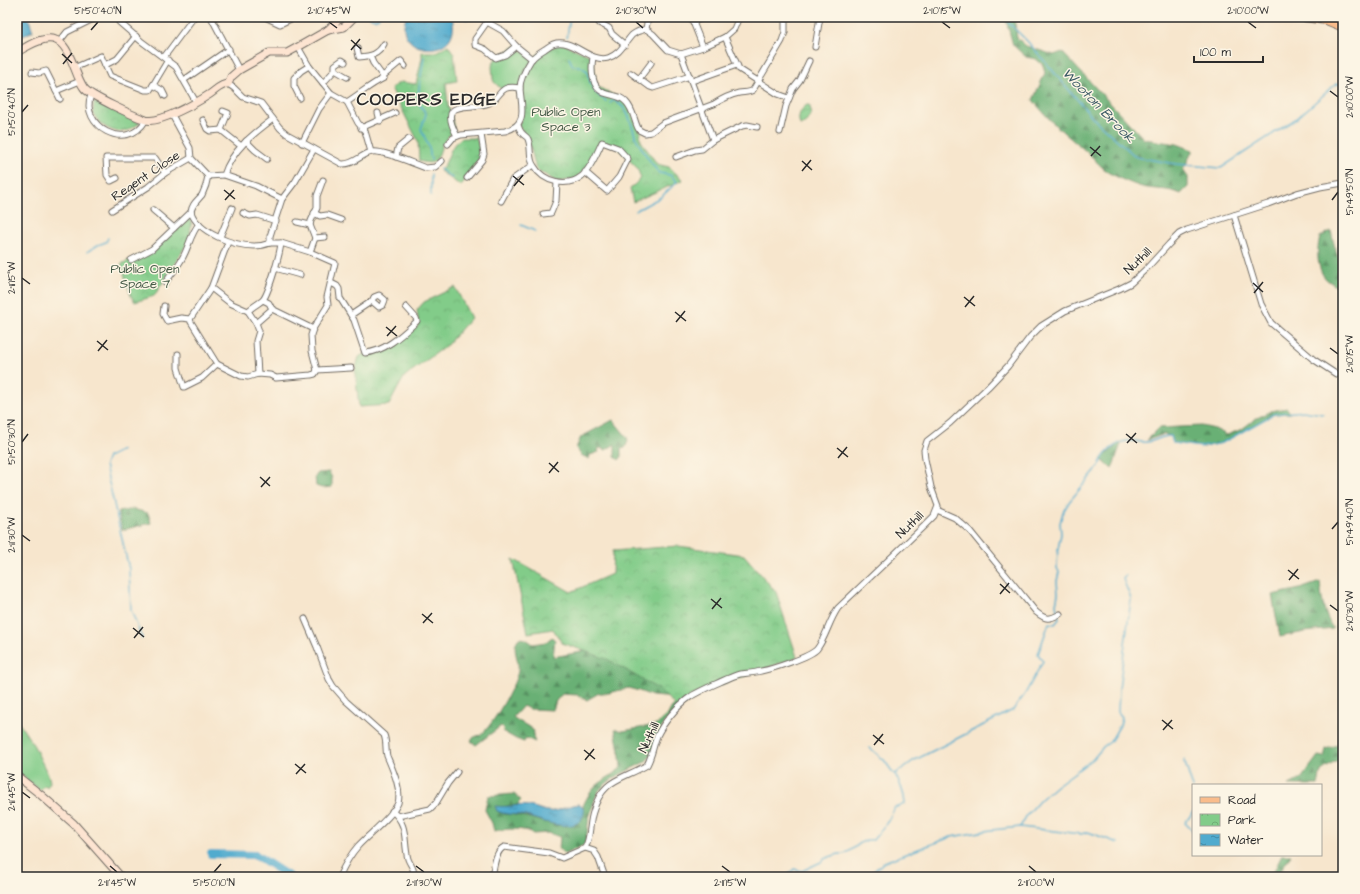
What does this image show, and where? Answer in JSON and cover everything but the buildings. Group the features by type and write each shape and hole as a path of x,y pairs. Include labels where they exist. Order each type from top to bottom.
{"main road":[{"path":"1304,17 1326,20 1343,27"}],"street":[{"path":"59,42 68,32 97,17"},
{"path":"116,17 136,36 176,66 196,102"},
{"path":"74,68 101,56 110,76 145,90 150,90 166,58 194,17"},
{"path":"211,17 239,70"},
{"path":"265,17 280,24 296,17"},
{"path":"228,84 231,77 239,70 269,53 287,53 328,30 339,19 345,17"},
{"path":"328,30 344,27 354,17"},
{"path":"600,17 599,23 609,28 612,34 625,45"},
{"path":"646,29 648,17"},
{"path":"703,17 692,19 703,47"},
{"path":"646,29 653,34 668,50 682,54 703,47 725,37 734,29 739,17"},
{"path":"593,57 592,72 593,81 596,86 605,93 620,97 627,102 641,132 651,132 663,123 714,104 721,99 753,90 782,41 785,32 785,17"},
{"path":"814,47 820,17"},
{"path":"516,46 505,55 496,58 485,49 476,45 475,39 484,20 503,31 516,46 532,59"},
{"path":"448,144 457,136 512,130 518,125 521,120 523,104 520,88 525,70 532,59 539,52 554,44 568,45 593,57 608,58 621,50 633,34 646,29"},
{"path":"105,65 118,59 136,36"},
{"path":"725,37 739,69 778,94 789,98"},
{"path":"17,52 42,39 52,39 59,42 66,49 83,87 91,95 146,120 150,121 172,115 212,93 222,85 228,84 243,97 261,103 280,128 287,134 338,162 345,164 371,152 380,152 426,168 435,167 442,161"},
{"path":"357,48 359,57 370,56 379,52 384,44"},
{"path":"298,47 309,66 331,93 347,102 364,131 371,152"},
{"path":"184,80 229,49"},
{"path":"682,54 713,140"},
{"path":"370,56 373,63 383,76"},
{"path":"323,83 335,70 335,65 342,60 345,62"},
{"path":"347,102 374,83 384,78 383,76 401,61 404,66"},
{"path":"780,132 789,98 809,61"},
{"path":"639,80 651,63"},
{"path":"631,73 639,80 653,88 737,65"},
{"path":"300,98 294,86 294,78 309,66"},
{"path":"335,70 345,76 347,69"},
{"path":"32,72 39,73 46,71 60,99"},
{"path":"56,91 80,81"},
{"path":"153,85 162,90 165,96"},
{"path":"457,136 451,120 451,113 454,109 462,106 482,105 491,102 502,90 506,88 520,88"},
{"path":"302,143 319,109 331,93"},
{"path":"91,95 89,108 93,118 103,129 112,134 124,136 134,133 143,126 146,120"},
{"path":"221,130 227,112"},
{"path":"378,113 380,121"},
{"path":"361,128 380,121 395,113"},
{"path":"172,115 190,148 191,158 208,176"},
{"path":"224,175 231,158 246,140 273,119"},
{"path":"204,120 207,129 210,131 221,130 241,146"},
{"path":"518,125 523,135 527,136 529,141 530,158 533,165 548,179 557,182 572,180 582,176 602,142 618,148 628,159 619,177 607,191 585,172"},
{"path":"676,157 702,149 713,140 742,126 747,125 757,127"},
{"path":"467,178 482,160 484,154 481,134"},
{"path":"396,157 398,148 409,139"},
{"path":"246,140 255,150 267,159"},
{"path":"270,243 270,236 282,199 295,182 314,149"},
{"path":"117,178 111,182 107,175 106,158 155,158 165,173"},
{"name":"Regent Close","path":"112,210 148,187 165,173 191,158"},
{"path":"496,193 502,199 513,179 533,165"},
{"path":"208,176 224,175 256,186 282,199"},
{"path":"131,260 152,249 191,212 194,204 202,194 207,184 208,176"},
{"path":"310,252 315,238 310,225 317,208 317,196 323,180"},
{"path":"543,214 551,213 556,201 557,182"},
{"name":"Nuthill","path":"585,848 588,843 592,812 600,794 612,781 647,765 657,737 663,726 690,696 738,674 762,671 811,653 816,649 838,608 934,516 938,506 931,487 925,460 925,445 988,387 1008,366 1030,337 1041,326 1065,311 1119,289 1131,282 1140,276 1179,234 1187,230 1234,216 1320,186 1343,183"},
{"path":"220,238 232,208"},
{"path":"153,210 174,228"},
{"path":"191,212 192,216 205,229 228,242 254,246 270,243 281,243 310,252 335,263 327,297 328,305 313,329 311,335 311,345 317,370"},
{"path":"243,213 250,216 257,215 276,221"},
{"path":"314,213 320,216 327,215 341,220"},
{"path":"1234,216 1261,304 1271,323 1313,359 1336,374 1343,376"},
{"path":"296,222 310,225"},
{"path":"165,283 183,258 191,242 194,230 199,224"},
{"path":"315,238 325,237"},
{"path":"190,319 211,288 228,242"},
{"path":"248,312 254,305 263,300 268,292 281,251 281,243"},
{"path":"275,268 300,275"},
{"path":"331,284 340,289 340,298 351,315 365,354 388,345 417,321 406,307"},
{"path":"211,288 230,303 248,312 256,323 259,331 256,341 258,374"},
{"path":"263,300 269,303 272,309 313,329"},
{"path":"351,315 372,301"},
{"path":"164,306 163,314 166,321 181,318 190,319"},
{"path":"256,323 272,309"},
{"path":"190,319 217,364 241,376 248,377 258,374 270,375 276,378 304,376 315,374 317,370 351,368"},
{"path":"178,354 178,368 184,386 202,378 217,364"},
{"path":"937,510 955,518 970,531 1036,612 1050,619 1060,614"},
{"path":"305,619 333,686 343,698 384,735 386,739 386,751 398,786 398,804 358,846 344,864 339,877"},
{"path":"398,816 430,809 436,803 448,783 457,772"},
{"path":"17,776 38,792 74,824 121,877"},
{"path":"392,811 398,816 402,823 408,859 414,871 413,877"},
{"path":"492,877 498,852 504,847 549,853 562,858 585,848 594,851 598,858 604,877"}],"green space":[{"path":"1014,18 1017,38 1026,46 1054,55 1062,52 1144,139 1177,144 1193,150 1183,170 1188,177 1188,187 1181,194 1170,190 1142,187 1123,180 1101,166 1051,121 1033,100 1045,73 1043,65 1036,59 1026,57 1013,45 1006,20"},
{"name":"Public Open Space 3","path":"561,43 593,57 596,86 627,102 641,132 641,141 657,164 669,167 683,180 633,202 630,189 641,178 637,168 618,148 603,142 593,161 576,179 557,182 536,169 529,141 518,125 521,120 520,88 525,69 539,53"},
{"path":"448,45 454,54 457,81 446,83 448,107 451,113 454,130 443,143 436,160 434,162 426,163 419,161 418,141 391,88 400,82 416,84 422,52 436,52"},
{"path":"516,46 532,59 520,88 502,90 494,82 492,66 496,58"},
{"path":"94,102 140,123 129,130 118,132 107,128 98,121 95,116 93,111"},
{"path":"807,105 809,105 811,111 808,120 800,125 800,114"},
{"path":"462,138 476,138 480,150 478,150 479,154 481,154 479,160 473,166 474,167 461,186 440,171 446,163 454,145"},
{"name":"Public Open Space 7","path":"189,217 192,220 189,240 173,267 154,296 135,302 131,296 121,264 141,255 144,256"},
{"path":"1331,231 1335,248 1343,267 1343,293 1326,279 1323,275 1318,260 1320,237"},
{"path":"455,287 471,318 446,346 405,376 389,405 359,407 355,371 359,357 365,353 392,349 418,326 417,310 424,302"},
{"path":"1287,408 1290,413 1274,414 1222,443 1204,447 1173,443 1171,436 1164,434 1147,440 1159,428 1202,426 1215,429 1227,435 1242,429 1255,419 1271,411"},
{"path":"613,420 627,437 628,441 625,448 621,449 621,458 619,460 615,457 615,444 606,450 601,448 598,449 599,452 590,455 589,459 581,455 576,448 581,437"},
{"path":"1122,441 1112,469 1101,459"},
{"path":"329,472 332,478 332,487 322,488 316,486 315,477 318,473"},
{"path":"133,509 148,513 151,523 122,530 118,512"},
{"path":"678,546 744,555 776,592 797,657 690,696 678,708 658,689 607,659 562,643 553,629 528,633 513,559 571,592 612,574 613,551"},
{"path":"1320,582 1325,611 1333,629 1305,632 1280,637 1272,595 1300,589"},
{"path":"552,637 555,640 553,657 598,649 691,694 663,724 650,757 645,762 626,771 607,783 598,792 589,818 584,845 565,854 559,849 560,837 549,833 533,834 525,830 514,829 494,831 492,823 485,810 488,796 514,794 521,800 517,805 502,807 503,814 511,814 552,824 569,826 584,811 583,806 590,792 621,768 615,729 623,731 656,725 668,714 677,698 652,696 628,688 609,693 599,693 587,700 578,695 562,694 556,701 553,710 529,709 523,706 513,717 534,731 533,737 535,742 526,738 524,742 516,739 502,731 504,729 501,726 476,745 471,741 474,737 485,731 496,716 513,686 518,671 515,650 516,642 519,638 526,639 533,644 546,642"},
{"path":"17,720 34,746 49,777 50,782 47,787 45,785 40,790 17,772"},
{"path":"1343,743 1343,757 1321,771 1318,784 1291,784 1301,779 1318,756 1324,757 1326,749"},
{"path":"1282,856 1290,856 1276,877 1271,877"}],"water":[{"path":"17,17 28,17 33,31 17,39"},
{"path":"406,17 452,17 453,32 448,41 439,47 428,48 417,46 409,40 404,30"},
{"path":"578,804 584,811 580,821 573,825 565,826 556,825 521,815 503,813 497,811 495,806 524,805 545,811 551,811"}],"waterway":[{"path":"370,17 375,19 379,17"},
{"path":"464,17 466,19 476,17"},
{"path":"567,37 570,17"},
{"name":"Wooton Brook","path":"1003,17 1028,42 1095,120 1136,157 1176,164 1221,168 1297,118 1336,84 1343,84"},
{"path":"424,57 418,95 419,103 426,114 421,129 429,147 431,160"},
{"path":"569,58 573,66 580,66 587,71 593,88 598,95 606,101"},
{"path":"610,103 614,100 624,108 639,144 659,173 670,175 677,182 661,197 635,211"},
{"path":"440,169 452,178"},
{"path":"431,174 431,195"},
{"path":"521,225 535,231"},
{"path":"87,252 106,242 108,238"},
{"path":"786,877 794,869 802,871 823,861 824,859 837,854 846,853 862,842 873,840 888,821 895,807 899,807 905,803 903,792 895,774 913,761 1013,710 1025,694 1043,661 1038,654 1049,623 1055,624 1059,619 1056,604 1059,572 1057,568 1058,549 1061,534 1060,523 1063,512 1069,502 1099,466 1103,457 1110,449 1123,442 1147,442 1168,436 1171,436 1173,443 1202,447 1222,443 1274,414 1303,411 1323,414"},
{"path":"122,450 108,457 105,465 129,569 131,610 142,638"},
{"path":"1020,827 1027,815 1040,800 1056,786 1093,759 1104,746 1110,742 1120,725 1122,717 1118,712 1119,689 1131,599 1123,579 1126,575"},
{"path":"870,748 884,760 894,774"},
{"path":"1184,760 1192,785"},
{"path":"1192,813 1185,823 1192,830"},
{"path":"867,877 884,862 951,837 991,830 1020,827 1081,834 1088,832 1118,843"},
{"path":"211,854 256,855 290,877"}],"district":[{"name":"COOPERS EDGE","path":"427,99"}]}
